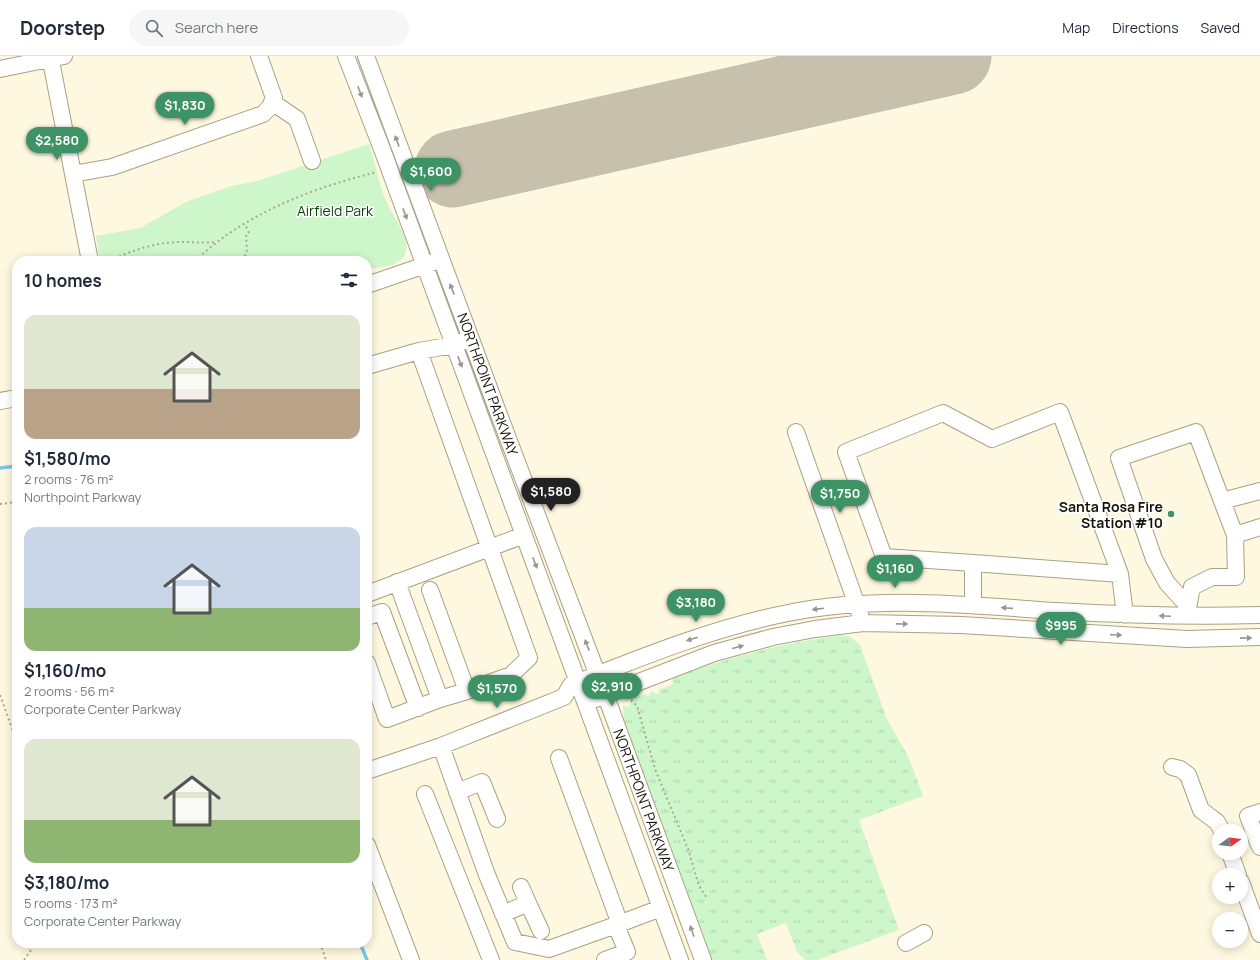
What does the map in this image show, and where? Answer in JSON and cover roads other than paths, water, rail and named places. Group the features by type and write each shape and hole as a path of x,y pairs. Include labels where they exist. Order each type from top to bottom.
{"street":[{"path":"73,174 112,167 263,114 270,107 274,98 259,56"},
{"name":"NORTHPOINT PARKWAY","path":"346,56 586,702 680,960"},
{"name":"NORTHPOINT PARKWAY","path":"366,56 598,674 702,960"},
{"path":"0,69 55,57 73,174 89,256"},
{"path":"272,102 297,119 312,161"},
{"path":"372,283 424,264 442,261"},
{"path":"372,365 418,351 454,345 471,338"},
{"path":"372,677 387,719 511,675 529,658 418,351"},
{"path":"0,402 12,399"},
{"path":"1120,574 884,557 846,452 943,413 992,439 1060,412 1120,574 1125,615"},
{"path":"796,432 863,623"},
{"path":"1196,432 1235,535 1236,577 1212,576 1192,587 1187,612 1167,583 1154,559 1118,458 1196,432"},
{"path":"1222,501 1260,490"},
{"path":"1235,535 1260,527"},
{"path":"372,592 524,535"},
{"path":"973,563 973,606"},
{"path":"397,582 440,699"},
{"path":"430,590 467,691"},
{"path":"372,769 441,746 564,697 571,685 682,642 789,613 857,604 920,602 1125,615 1187,612 1260,615"},
{"path":"372,615 382,612 418,708"},
{"path":"564,697 578,705 714,653 773,637 816,629 863,623 961,625 1187,639 1260,637"},
{"path":"441,746 487,875 515,942 549,949 661,908"},
{"path":"560,758 627,952 605,960"},
{"path":"1172,768 1180,769 1188,775 1201,810 1218,824"},
{"path":"457,792 482,782 497,818"},
{"path":"425,794 491,960"},
{"path":"1260,812 1248,816 1260,847"},
{"path":"372,858 411,960"},
{"path":"521,887 541,931"},
{"path":"1248,901 1260,934"},
{"path":"503,914 528,903"},
{"path":"906,943 924,933"}],"waterway":[{"path":"0,468 12,467"},
{"path":"362,948 367,960"}],"place":[{"name":"Santa Rosa Fire Station #10","path":"1171,514"}],"park label":[{"name":"Airfield Park","path":"335,210"}]}
